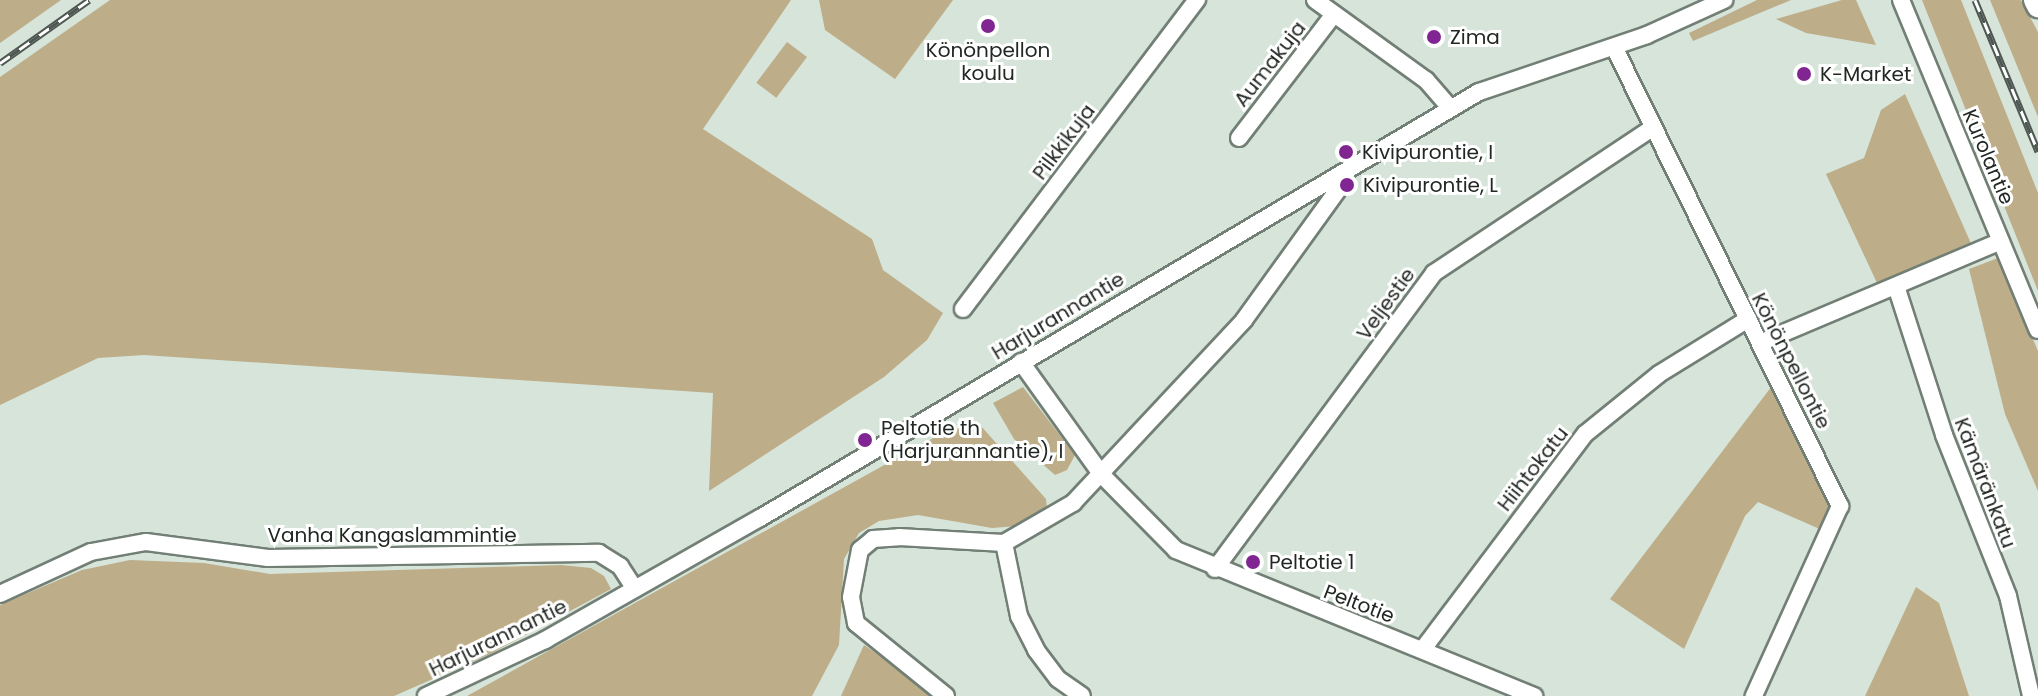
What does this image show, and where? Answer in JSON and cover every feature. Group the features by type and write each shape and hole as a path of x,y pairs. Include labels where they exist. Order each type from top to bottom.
{"highway":[{"path":"2035,0 2038,6"}],"street":[{"name":"Pilkkikuja","path":"963,309 1197,0"},
{"path":"1315,0 1426,80 1450,108"},
{"name":"Harjurannantie","path":"426,696 545,640 635,589 1450,108 1516,76 1614,47 1724,0"},
{"name":"Kurolantie","path":"1901,0 2038,330"},
{"name":"Aumakuja","path":"1239,138 1334,14"},
{"name":"Könönpellontie","path":"1614,47 1762,342 1840,506 1754,696"},
{"name":"Veljestie","path":"1215,569 1434,273 1652,128"},
{"path":"946,696 856,623 851,597 860,550 873,539 899,537 1004,543 1051,519 1102,475 1244,320 1337,191 1334,179"},
{"path":"1762,342 2001,241"},
{"name":"Kämäränkatu","path":"1896,286 1944,435 2008,596 2031,696"},
{"name":"Hiihtokatu","path":"1423,649 1585,434 1659,374 1748,319"},
{"name":"Peltotie","path":"1021,362 1102,475 1176,550 1215,569 1423,649 1534,696"},
{"name":"Vanha Kangaslammintie","path":"0,594 91,552 146,542 268,558 599,553 620,566 635,589"},
{"path":"1004,543 1019,616 1036,650 1058,679 1082,696"}],"shaded area":[{"path":"0,0 61,0 0,43"},
{"path":"110,0 791,0 703,129 872,239 883,270 943,313 927,340 884,377 709,491 713,393 144,355 98,358 0,405 0,77"},
{"path":"819,0 953,0 895,79 825,30"},
{"path":"1757,0 1791,0 1693,41 1689,33"},
{"path":"1842,0 1856,0 1876,45 1806,33 1776,19"},
{"path":"1922,0 1961,0 2038,193 2038,291"},
{"path":"1990,0 2021,0 2038,32 2038,117"},
{"path":"787,42 807,57 776,98 756,83"},
{"path":"1905,94 1973,248 1878,285 1826,174 1864,158 1881,110"},
{"path":"1998,258 2038,351 2038,491 2005,414 1969,269"},
{"path":"1775,382 1832,505 1822,530 1758,502 1745,516 1684,649 1610,599"},
{"path":"1023,387 1075,455 1067,470 1055,475 1014,439 993,403"},
{"path":"968,424 980,425 1046,499 1047,509 1017,526 992,528 918,515 879,521 859,533 844,559 839,645 812,696 467,696 944,432"},
{"path":"130,560 204,563 270,574 561,565 591,568 604,576 611,589 492,653 394,696 0,696 0,605 82,570"},
{"path":"1916,587 1939,603 1969,696 1865,696"},
{"path":"864,645 913,678 929,696 841,696"}],"railway":[{"path":"0,63 89,0"},
{"path":"1975,0 2038,151"}],"place":[{"name":"Könönpellon koulu","path":"988,26"},
{"name":"Zima","path":"1434,37"},
{"name":"K-Market","path":"1804,74"},
{"name":"Kivipurontie, I","path":"1346,152"},
{"name":"Kivipurontie, L","path":"1347,185"},
{"name":"Peltotie th (Harjurannantie), I","path":"865,440"},
{"name":"Peltotie 1","path":"1253,562"}]}
